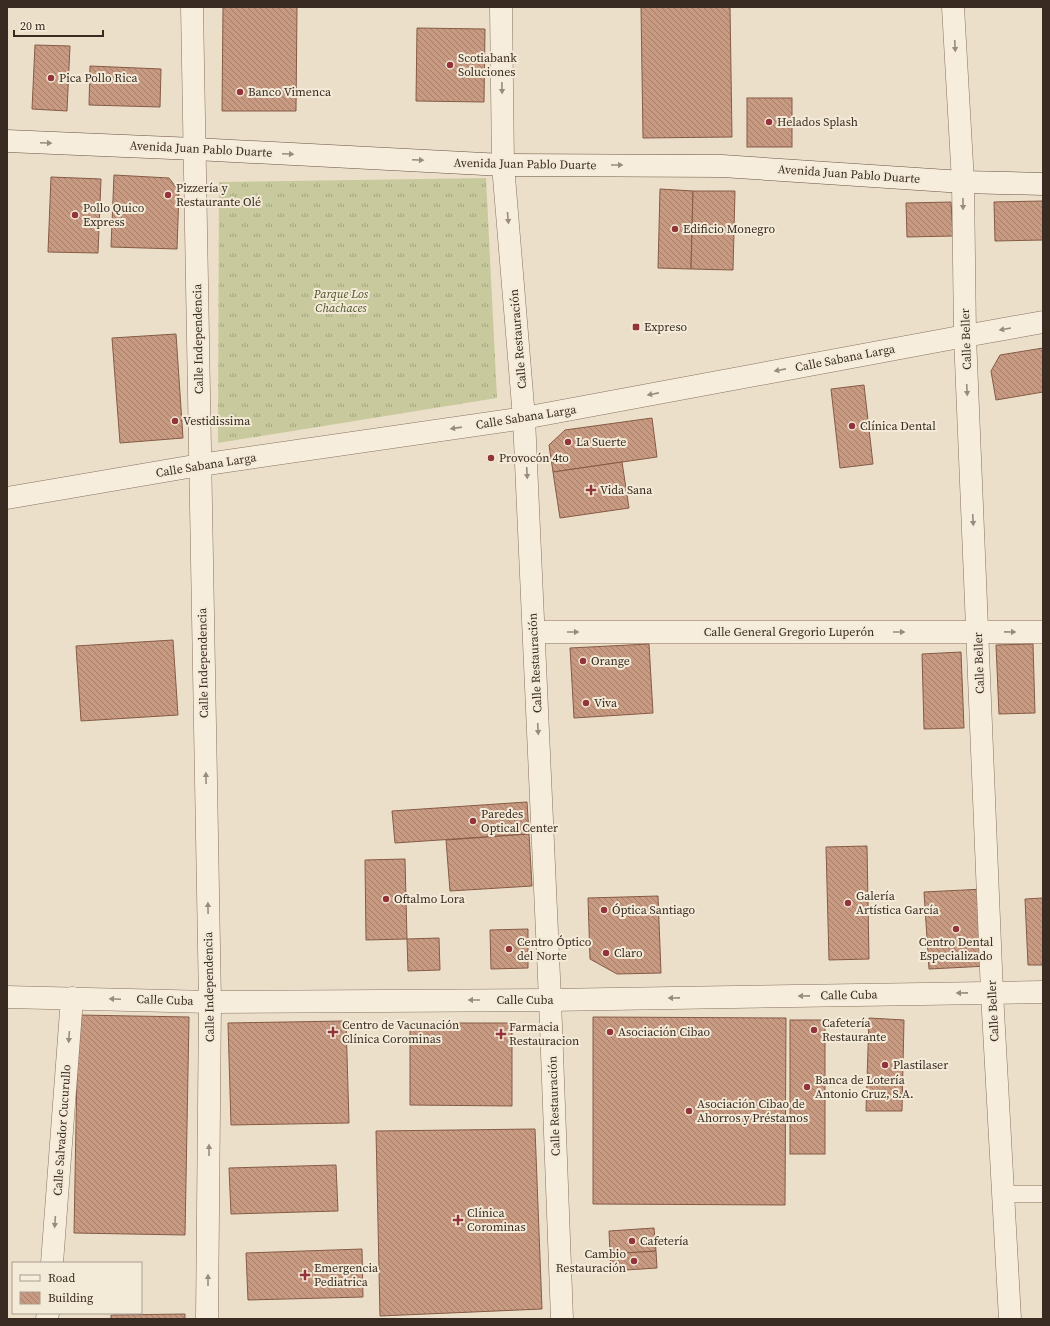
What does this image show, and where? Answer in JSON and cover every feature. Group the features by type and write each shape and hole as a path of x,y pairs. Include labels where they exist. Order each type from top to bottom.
{"street":[{"name":"Calle Independencia","path":"192,7 210,1002 207,1319"},
{"name":"Calle Restauración","path":"501,7 503,165 524,418 550,1000 562,1319"},
{"name":"Calle Beller","path":"953,7 963,182 965,336 992,993 1010,1319"},
{"name":"Avenida Juan Pablo Duarte","path":"7,141 503,165 722,166 963,182 1043,184"},
{"name":"Calle Sabana Larga","path":"7,498 200,465 524,418 1043,322"},
{"name":"Calle General Gregorio Luperón","path":"534,632 1043,632"},
{"name":"Calle Cuba","path":"7,998 72,998 210,1002 550,1000 1043,992"},
{"name":"Calle Salvador Cucurullo","path":"52,1262 72,998"}],"lane":[{"path":"1003,1194 1043,1194"}],"green space":[{"name":"Parque Los Chachaces","path":"486,178 497,398 218,443 219,182"}],"building":[{"path":"223,7 297,7 296,111 222,111"},
{"path":"641,7 730,7 732,137 643,138"},
{"name":"Scotiabank Soluciones","path":"417,28 485,29 484,102 416,101"},
{"name":"Pica Pollo Rica","path":"35,45 70,46 67,111 32,109"},
{"path":"90,66 161,69 160,107 89,105"},
{"name":"Helados Splash","path":"747,98 792,98 792,147 747,147"},
{"path":"114,175 169,178 179,191 177,249 111,247"},
{"name":"Pollo Quico Express","path":"51,177 101,179 98,253 48,252"},
{"name":"Edificio Monegro","path":"660,189 693,191 691,269 658,268"},
{"path":"693,191 735,191 733,270 691,269"},
{"path":"1043,201 1043,240 995,241 994,202"},
{"path":"951,202 953,236 907,237 906,203"},
{"path":"176,334 183,438 120,443 112,338"},
{"path":"1043,348 1043,392 996,400 991,371 1000,355"},
{"name":"Clínica Dental","path":"864,385 873,464 840,468 831,389"},
{"path":"652,418 657,457 553,472 549,445 565,430"},
{"name":"Vida Sana","path":"622,462 629,508 560,518 553,472"},
{"path":"173,640 178,715 81,721 76,646"},
{"path":"649,644 653,713 574,718 570,648"},
{"path":"1033,644 1035,713 999,714 996,645"},
{"path":"961,652 964,728 924,729 922,654"},
{"path":"527,802 529,834 395,843 392,811"},
{"path":"529,834 532,886 450,891 446,840"},
{"name":"Galería Artística García","path":"867,846 869,959 829,960 826,847"},
{"name":"Oftalmo Lora","path":"405,859 407,939 366,940 365,860"},
{"name":"Centro Dental Especializado","path":"984,889 988,966 929,969 924,892"},
{"path":"658,896 661,973 617,974 590,959 588,898"},
{"path":"1043,898 1043,965 1028,965 1025,899"},
{"name":"Centro Óptico del Norte","path":"528,929 528,968 491,969 490,930"},
{"path":"439,938 440,970 408,971 407,939"},
{"path":"78,1015 189,1017 185,1235 74,1233"},
{"name":"Asociación Cibao de Ahorros y Préstamos","path":"593,1017 786,1018 785,1205 593,1204"},
{"name":"Plastilaser","path":"869,1018 904,1020 902,1111 866,1111"},
{"name":"Banca de Lotería Antonio Cruz, S.A.","path":"790,1020 825,1020 825,1154 790,1154"},
{"path":"346,1021 349,1123 231,1125 228,1023"},
{"path":"410,1023 512,1023 512,1106 410,1105"},
{"name":"Clínica Corominas","path":"535,1129 542,1309 380,1316 376,1131"},
{"path":"336,1165 338,1211 231,1214 229,1168"},
{"name":"Cafetería","path":"654,1228 656,1251 610,1254 609,1231"},
{"name":"Emergencia Pediatrica","path":"362,1249 363,1297 248,1300 246,1253"},
{"name":"Cambio Restauración","path":"656,1251 657,1268 611,1271 610,1254"},
{"path":"185,1314 185,1319 111,1319 111,1315"}],"place":[{"name":"Scotiabank Soluciones","path":"450,65"},
{"name":"Pica Pollo Rica","path":"51,78"},
{"name":"Banco Vimenca","path":"240,92"},
{"name":"Helados Splash","path":"769,122"},
{"name":"Pizzería y Restaurante Olé","path":"168,195"},
{"name":"Pollo Quico Express","path":"75,215"},
{"name":"Edificio Monegro","path":"675,229"},
{"name":"Expreso","path":"636,327"},
{"name":"Vestidissima","path":"175,421"},
{"name":"Clínica Dental","path":"852,426"},
{"name":"La Suerte","path":"568,442"},
{"name":"Provocón 4to","path":"491,458"},
{"name":"Vida Sana","path":"591,490"},
{"name":"Orange","path":"583,661"},
{"name":"Viva","path":"586,703"},
{"name":"Paredes Optical Center","path":"473,821"},
{"name":"Oftalmo Lora","path":"386,899"},
{"name":"Galería Artística García","path":"848,903"},
{"name":"Óptica Santiago","path":"604,910"},
{"name":"Centro Dental Especializado","path":"956,929"},
{"name":"Centro Óptico del Norte","path":"509,949"},
{"name":"Claro","path":"606,953"},
{"name":"Cafetería Restaurante","path":"814,1030"},
{"name":"Centro de Vacunación Clínica Corominas","path":"333,1032"},
{"name":"Asociación Cibao","path":"610,1032"},
{"name":"Farmacia Restauracion","path":"501,1034"},
{"name":"Plastilaser","path":"885,1065"},
{"name":"Banca de Lotería Antonio Cruz, S.A.","path":"807,1087"},
{"name":"Asociación Cibao de Ahorros y Préstamos","path":"689,1111"},
{"name":"Clínica Corominas","path":"458,1220"},
{"name":"Cafetería","path":"632,1241"},
{"name":"Cambio Restauración","path":"634,1261"},
{"name":"Emergencia Pediatrica","path":"305,1275"}]}
